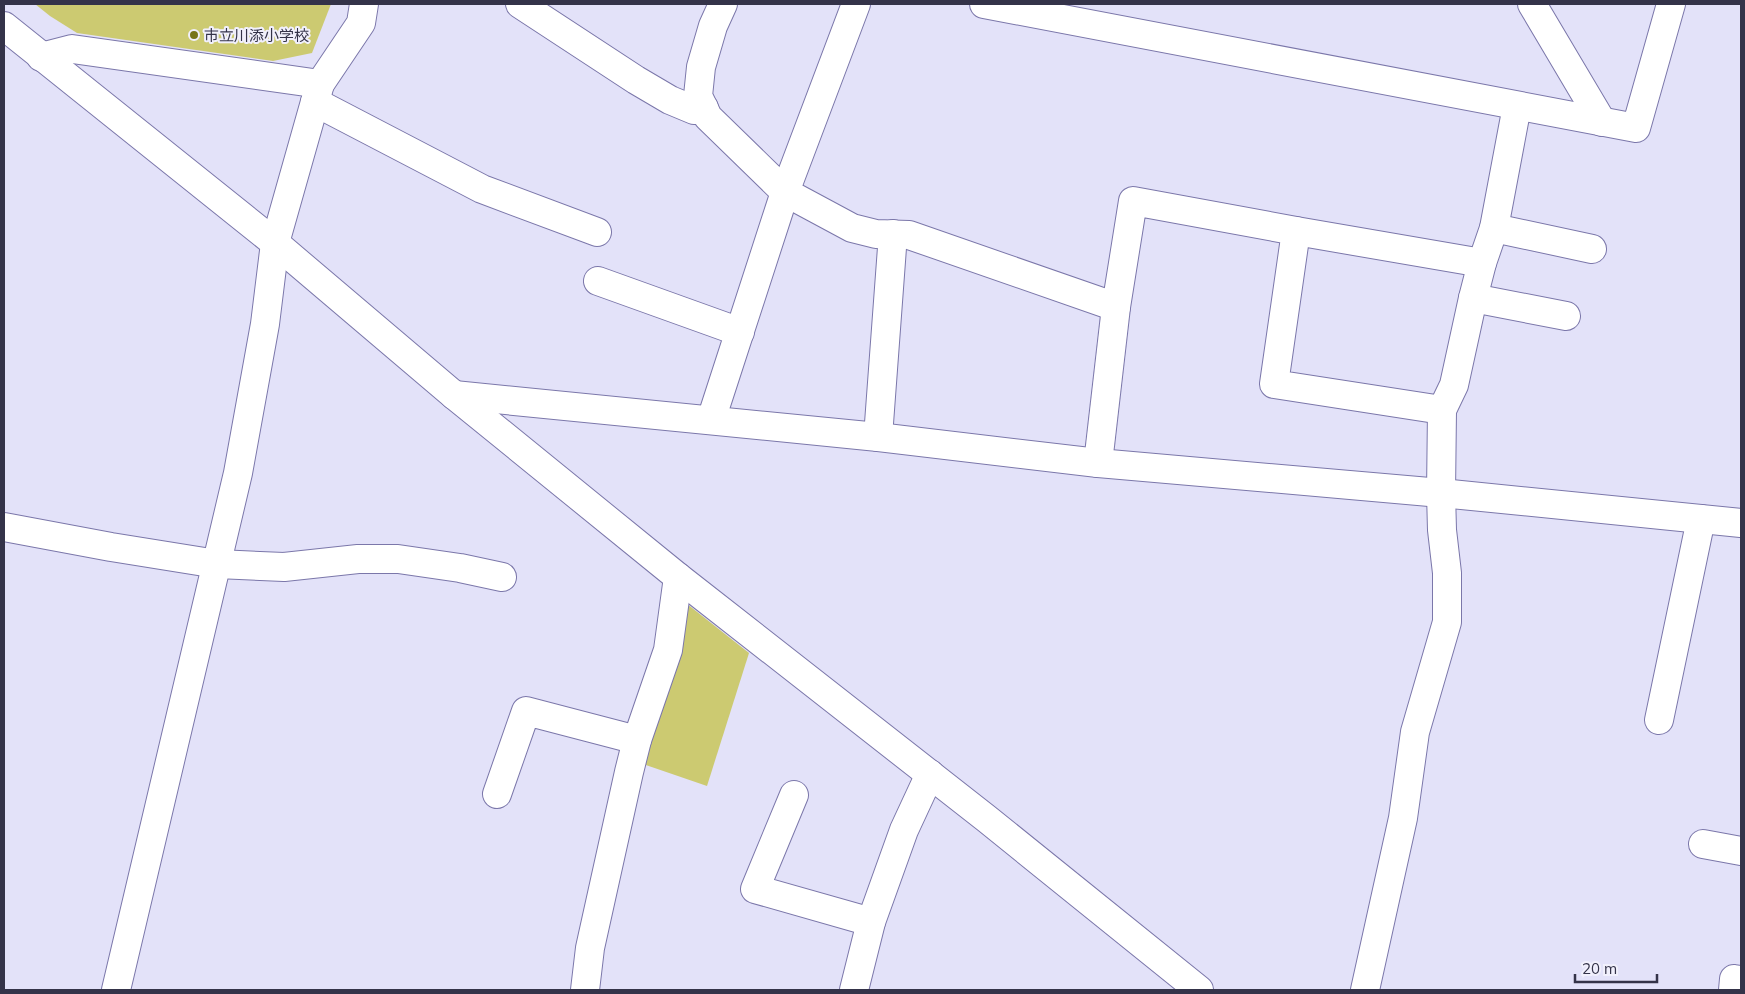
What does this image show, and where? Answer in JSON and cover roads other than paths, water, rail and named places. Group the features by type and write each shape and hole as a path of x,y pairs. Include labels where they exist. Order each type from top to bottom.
{"street":[{"path":"116,990 238,473 265,324 275,243 317,93 361,23 364,4"},
{"path":"520,4 662,95 694,110 704,108"},
{"path":"723,4 713,26 701,67 698,96 708,118 785,192 852,228 876,234 909,235 1116,307"},
{"path":"711,420 785,192 856,4"},
{"path":"984,4 1636,128 1671,4"},
{"path":"1532,4 1602,122"},
{"path":"8,35 41,57 275,243 454,395 678,577 930,774 1198,990"},
{"path":"41,57 72,49 317,93 482,189 597,232"},
{"path":"1365,990 1403,818 1415,732 1447,622 1447,572 1442,530 1441,493 1442,410 1454,385 1473,298 1494,228 1517,106"},
{"path":"1098,463 1116,307 1133,201 1482,263"},
{"path":"1494,228 1592,249"},
{"path":"1296,231 1274,384 1442,410"},
{"path":"878,437 893,234"},
{"path":"598,281 740,332"},
{"path":"1473,298 1566,316"},
{"path":"454,395 878,437 1098,463 1441,493 1741,523"},
{"path":"1659,720 1701,519"},
{"path":"4,527 217,564 284,567 358,559 398,559 460,568 502,577"},
{"path":"580,987 637,740 668,650 678,577"},
{"path":"497,794 526,710 637,740"},
{"path":"854,990 871,922 904,830 930,774"},
{"path":"794,795 754,889 871,922"},
{"path":"1703,844 1741,851"},
{"path":"1733,990 1734,979 1741,980"}],"place":[{"name":"市立川添小学校","path":"194,35"}]}
